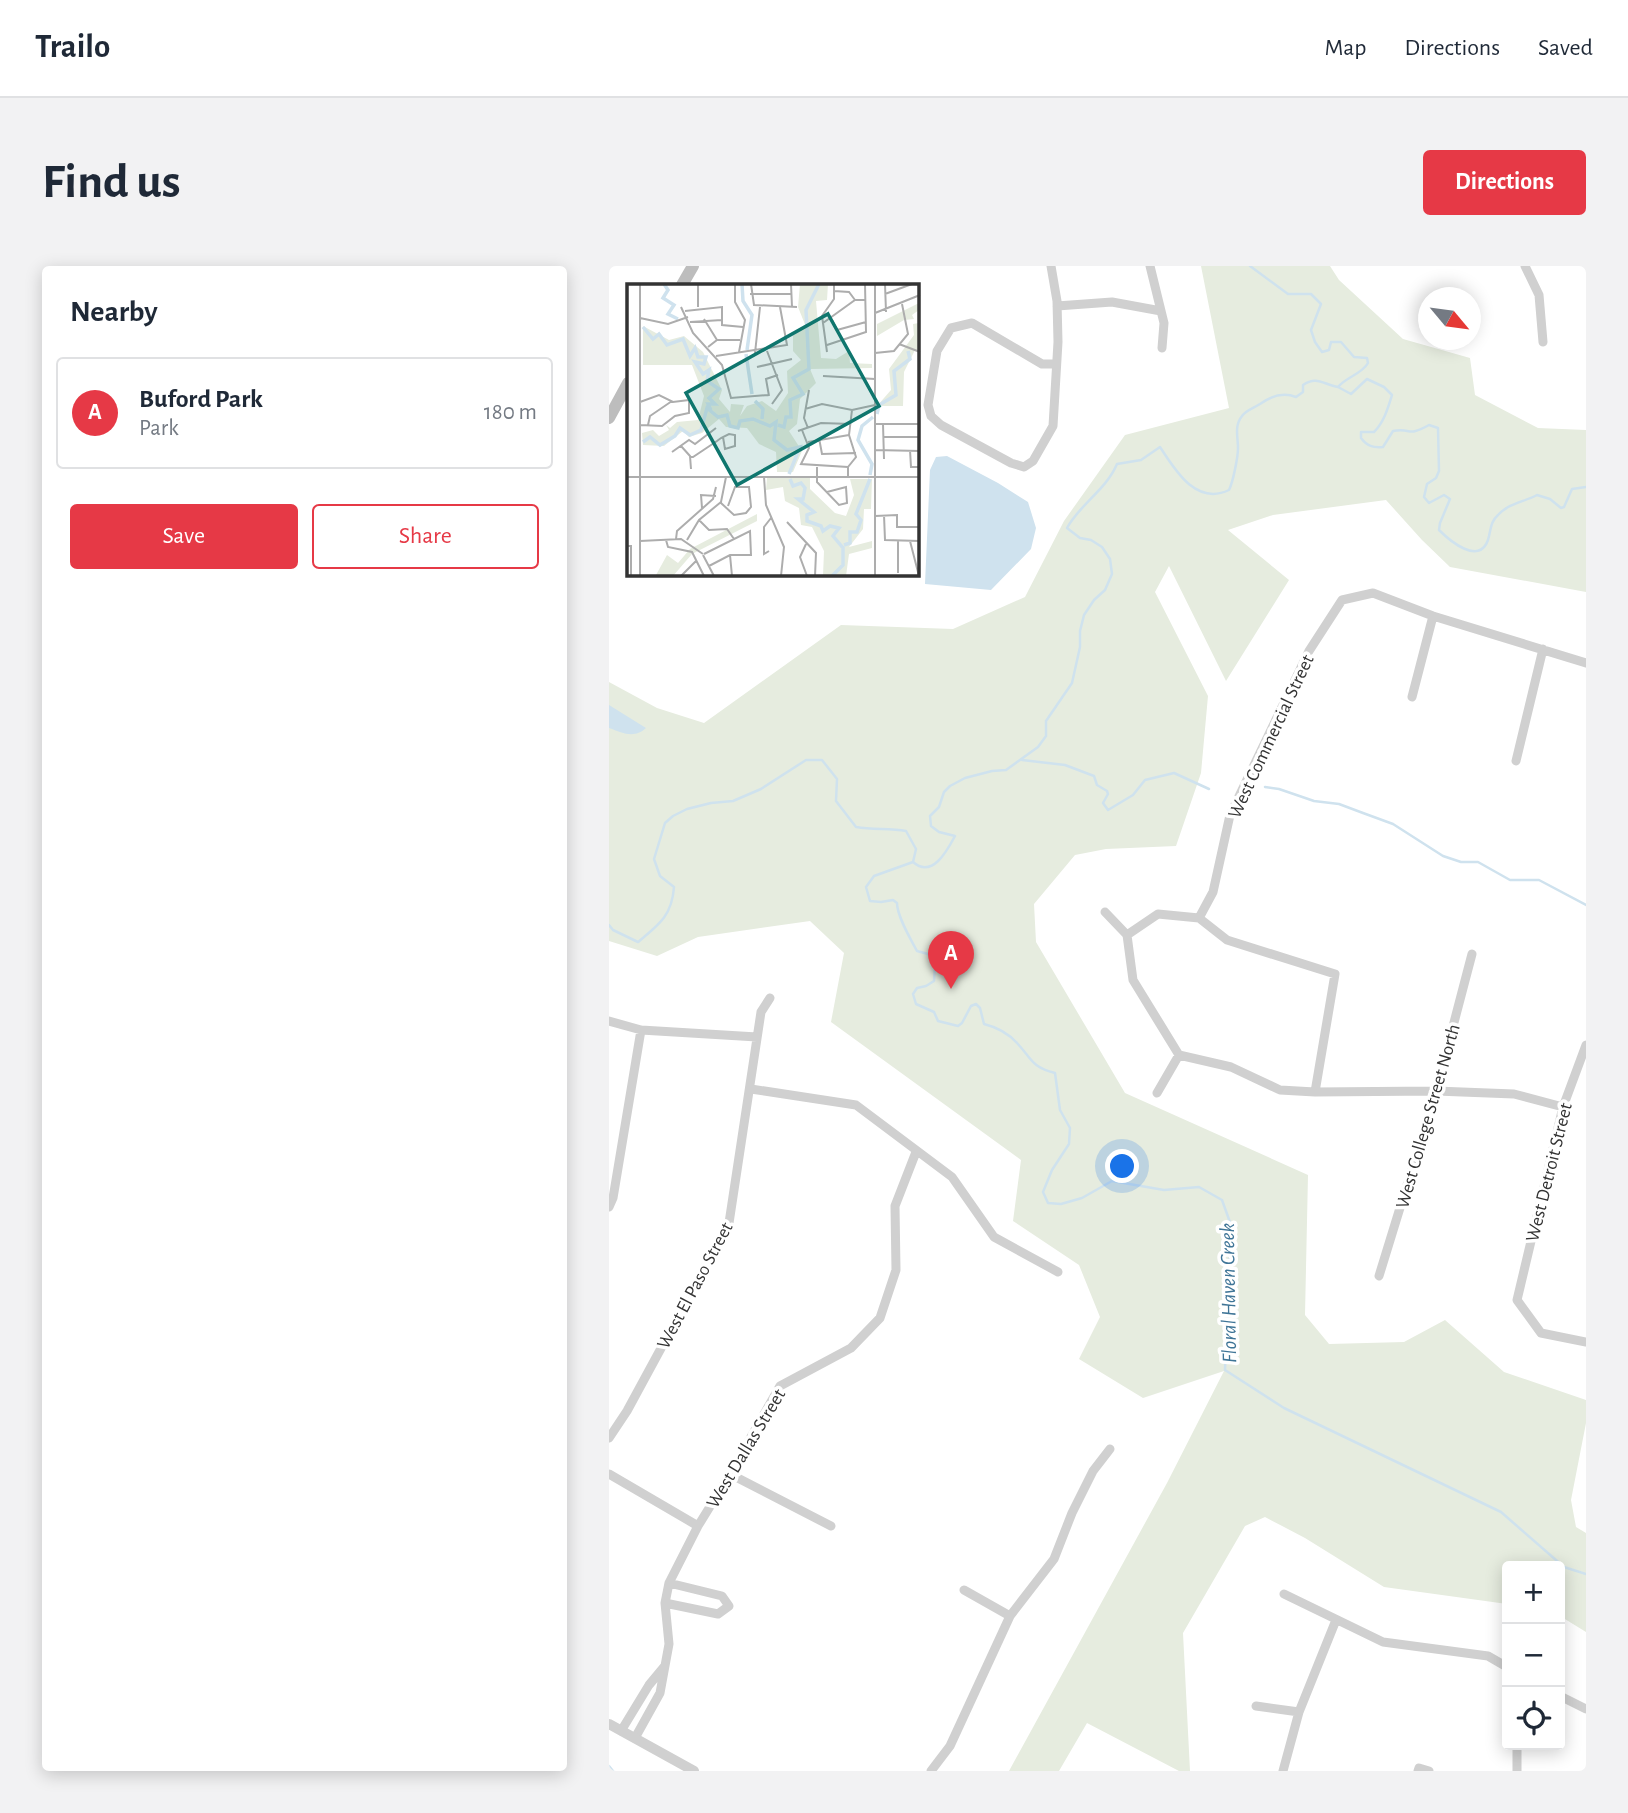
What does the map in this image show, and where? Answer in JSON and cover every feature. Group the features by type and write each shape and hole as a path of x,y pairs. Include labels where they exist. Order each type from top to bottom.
{"main road":[{"path":"683,284 693,266"},
{"path":"609,418 627,385"}],"street":[{"path":"1051,266 1057,306 1056,364 1053,426 1033,461 1024,467 1010,463 941,425 931,416 928,405 937,351 951,328 972,323 1042,364 1056,364"},
{"path":"1150,266 1164,323 1162,348"},
{"path":"1525,266 1539,295 1543,342"},
{"path":"1057,306 1112,302 1161,311"},
{"name":"West Commercial Street","path":"1199,918 1213,892 1230,814 1309,651 1342,600 1373,593 1433,616"},
{"path":"1412,697 1433,616 1586,663"},
{"path":"1516,761 1543,649"},
{"path":"1105,912 1127,935 1133,980 1179,1055 1231,1068 1280,1090 1514,1094 1563,1107"},
{"path":"1127,935 1158,915 1199,918 1227,940 1335,974 1315,1092"},
{"name":"West College Street North","path":"1379,1276 1436,1091 1472,954"},
{"name":"West El Paso Street","path":"609,1438 627,1411 729,1223 761,1012 769,998"},
{"path":"609,1021 641,1031 757,1037"},
{"path":"609,1207 613,1198 641,1031"},
{"name":"West Detroit Street","path":"1586,1045 1563,1107 1517,1300 1541,1332 1586,1342"},
{"path":"1157,1093 1179,1055"},
{"path":"751,1089 856,1105 952,1177 994,1237 1058,1272"},
{"path":"609,1139 622,1140"},
{"name":"West Dallas Street","path":"635,1738 660,1693 669,1644 664,1603 669,1583 698,1526 780,1385 851,1348 880,1318 896,1270 895,1206 916,1152"},
{"path":"931,1771 950,1746 1010,1616 1054,1559 1072,1513 1093,1471 1110,1449"},
{"path":"609,1474 698,1526"},
{"path":"730,1474 831,1526"},
{"path":"664,1603 718,1614 729,1606 722,1596 669,1583"},
{"path":"964,1590 1010,1616"},
{"path":"1284,1594 1383,1642 1488,1656 1502,1664"},
{"path":"1283,1771 1299,1712 1336,1620"},
{"path":"621,1731 649,1685 665,1666"},
{"path":"1565,1698 1586,1709"},
{"path":"1256,1706 1299,1712"},
{"path":"609,1724 694,1771"},
{"path":"1517,1750 1517,1771"}],"shaded area":[{"path":"1201,266 1330,266 1339,280 1403,339 1418,343 1418,350 1442,350 1470,358 1475,395 1538,428 1586,430 1586,592 1450,567 1386,500 1273,515 1228,530 1289,580 1226,681 1169,566 1155,592 1208,696 1201,773 1176,846 1106,849 1075,855 1034,904 1036,942 1125,1093 1308,1175 1305,1315 1329,1344 1404,1342 1445,1320 1504,1372 1586,1400 1586,1423 1571,1500 1576,1527 1586,1533 1586,1632 1565,1619 1565,1561 1502,1561 1502,1603 1384,1587 1305,1538 1265,1517 1245,1526 1183,1633 1190,1771 1179,1771 1087,1723 1059,1771 1009,1771 1167,1483 1224,1371 1143,1398 1079,1359 1100,1317 1079,1265 1013,1221 1021,1160 831,1022 844,953 810,921 698,937 657,956 609,941 609,682 657,708 704,723 841,625 953,629 1025,597 1064,521 1125,435 1229,408"}],"water":[{"path":"947,456 1028,502 1036,528 1031,549 991,590 925,584 930,470 936,457"},
{"path":"609,705 646,728 633,734 609,728"}],"waterway":[{"path":"609,925 613,930 638,942 659,924 668,912 674,887 660,876 654,859 665,823 673,816 687,809 733,801 761,789 806,760 822,760 837,779 836,801 856,827 906,831 916,849 913,862 926,867 938,861 955,836 939,832 931,826 930,816 939,807 944,792 965,778 1006,770 1038,747 1046,736 1046,721 1072,683 1084,615 1105,590 1112,574 1110,559 1102,547 1091,540 1080,538 1067,528 1106,482 1117,464 1141,460 1160,447 1172,466 1197,489 1217,494 1229,490 1237,457 1237,428 1244,414 1273,397 1296,397 1303,392 1303,385 1308,382 1321,382 1338,387 1368,363 1367,358 1354,357 1341,342 1331,342 1329,350 1322,352 1311,330 1321,304 1311,294 1288,294 1250,266"},
{"path":"1338,387 1351,394 1367,379 1384,387 1392,395 1385,415 1374,432 1361,432 1361,438 1371,446 1383,447 1393,431 1413,432 1429,425 1438,428 1439,471 1436,478 1427,484 1424,497 1429,503 1444,495 1450,499 1439,530 1471,551 1484,547 1493,520 1512,505 1537,495 1550,499 1561,508 1572,489 1586,487"},
{"path":"1022,760 1065,765 1094,776 1097,785 1107,791 1103,803 1108,810 1133,795 1145,780 1174,773 1209,789"},
{"path":"1265,787 1314,801 1339,804 1393,824 1443,856 1461,862 1478,862 1510,880 1539,880 1586,905"},
{"name":"Floral Haven Creek","path":"913,862 874,876 866,887 870,901 893,900 897,903 901,920 917,951 928,954 935,963 934,981 917,988 913,994 916,1004 934,1012 938,1021 958,1026 971,1006 976,1004 980,1008 984,1024 1006,1033 1036,1065 1055,1073 1060,1110 1070,1128 1069,1144 1052,1170 1043,1192 1048,1203 1061,1204 1082,1198 1112,1181 1164,1190 1199,1187 1222,1200 1231,1225 1225,1370 1284,1408 1501,1512 1564,1567 1586,1574"},
{"path":"609,1766 613,1771"}],"place":[{"name":"Buford Park","path":"951,989"}]}
